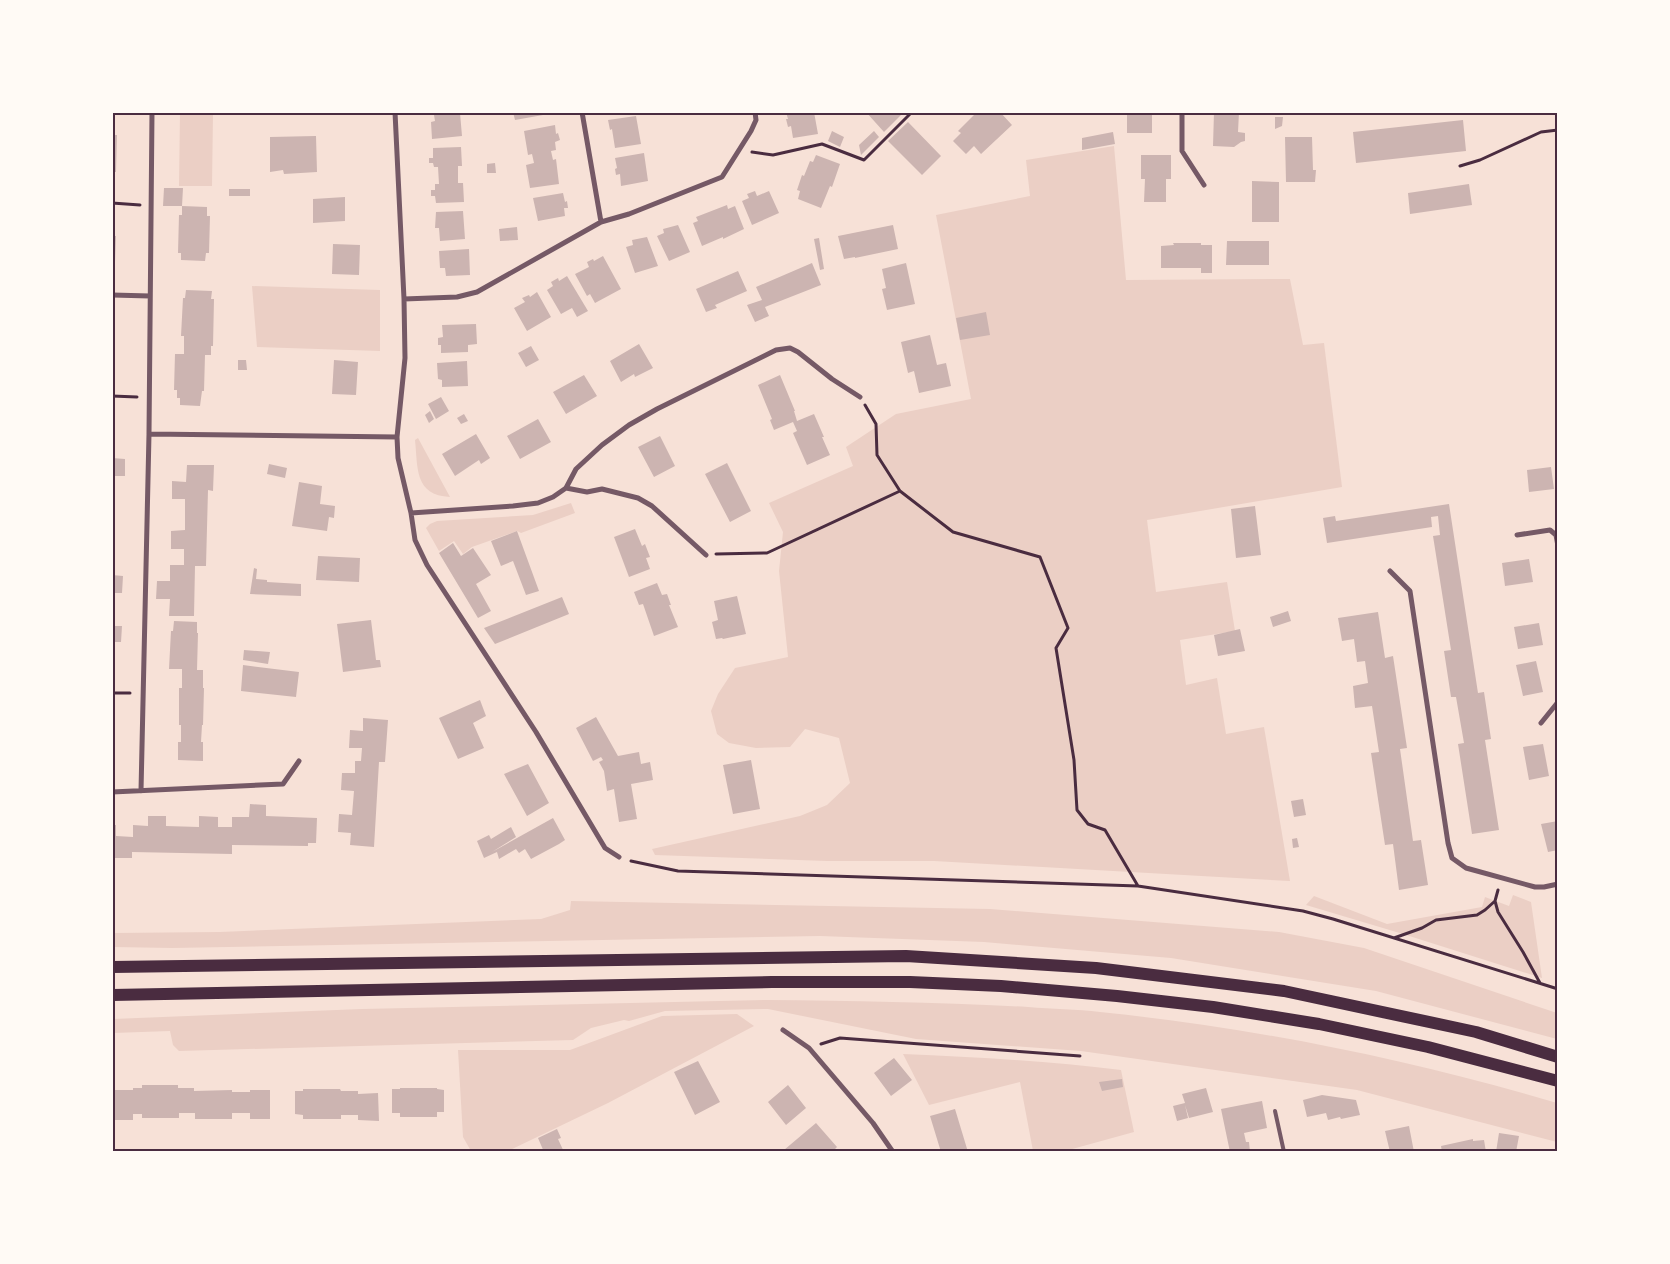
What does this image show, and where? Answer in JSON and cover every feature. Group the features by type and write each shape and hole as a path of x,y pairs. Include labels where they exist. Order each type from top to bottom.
{"main road":[{"path":"112,967 906,956 1096,968 1284,991 1476,1032 1558,1057"},
{"path":"112,996 772,982 910,982 1001,986 1214,1007 1319,1024 1428,1046 1558,1081"},
{"path":"112,1000 207,994"}],"street":[{"path":"141,791 150,434 152,112"},
{"path":"395,112 405,358 397,436 398,458 411,513 415,540 426,565 536,732 605,848 619,857"},
{"path":"582,112 601,222"},
{"path":"404,299 457,297 477,292 601,222 629,214 722,177 756,120 755,112"},
{"path":"1182,112 1182,151 1204,184"},
{"path":"112,295 150,296"},
{"path":"411,513 514,506 538,503 553,497 566,488 576,469 602,445 629,425 657,409 776,350 790,348 798,352 832,379 860,397"},
{"path":"150,434 397,436"},
{"path":"566,488 587,492 602,489 638,498 652,506 706,555"},
{"path":"1518,535 1550,530 1556,535 1558,546"},
{"path":"1390,572 1410,591 1448,843 1452,858 1466,868 1535,887 1558,884"},
{"path":"1541,722 1558,702"},
{"path":"112,792 283,784 299,761"},
{"path":"783,1030 809,1048 873,1123 893,1152"}],"lane":[{"path":"1275,1111 1284,1152"}],"path":[{"path":"740,149 759,154 773,155 822,144 864,160 912,112"},
{"path":"1460,166 1480,160 1541,132 1558,130"},
{"path":"112,203 151,205"},
{"path":"112,396 137,397"},
{"path":"860,397 876,424 877,455 900,491 953,532 1040,558 1068,628 1056,648 1074,760 1077,810 1088,824 1105,830 1138,886"},
{"path":"706,555 767,552 900,491"},
{"path":"112,693 131,692"},
{"path":"619,857 678,871 1138,886 1303,911 1558,990"},
{"path":"1394,938 1422,928 1436,920 1477,914 1495,901 1498,912 1540,984"},
{"path":"809,1048 840,1038 1080,1056"}],"shaded area":[{"path":"180,113 213,113 212,186 179,186"},
{"path":"1114,146 1126,280 1290,279 1303,345 1324,343 1342,487 1147,520 1156,592 1227,582 1235,631 1180,640 1186,685 1217,678 1226,734 1264,727 1290,881 934,861 827,861 655,855 652,849 800,816 827,805 850,783 839,738 805,729 790,747 756,748 729,743 717,734 711,711 718,694 735,668 788,657 779,571 783,532 769,503 853,466 846,447 896,414 971,399 936,215 1030,196 1026,160"},
{"path":"252,286 380,290 380,351 257,347"},
{"path":"418,438 450,497 438,495 430,491 420,478 415,440"},
{"path":"571,503 575,513 521,533 517,531 472,547 463,554 454,541 439,551 426,528 437,521 533,515"},
{"path":"1513,895 1531,902 1542,978 1306,905 1314,896 1387,924 1482,907 1485,897 1509,906"},
{"path":"571,901 990,909 1279,932 1364,948 1557,1013 1557,1039 1376,991 1171,958 984,942 820,936 172,948 113,947 113,933 220,932 541,919 570,910"},
{"path":"767,1000 995,1005 1082,1010 1273,1036 1445,1072 1557,1103 1557,1142 1357,1090 1081,1051 916,1039 768,1009 665,1011 629,1021 624,1020 591,1028 573,1040 179,1051 173,1045 170,1031 113,1033 113,1019 362,1009"},
{"path":"737,1014 754,1026 608,1103 508,1151 471,1151 463,1137 458,1050 570,1050 662,1016"},
{"path":"903,1054 1067,1064 1121,1070 1134,1132 1065,1151 1033,1151 1020,1082 929,1105"}],"building":[{"path":"513,112 543,112 543,115 515,120"},
{"path":"786,112 814,112 818,134 793,138 791,126 788,127"},
{"path":"866,112 900,112 902,114 884,132"},
{"path":"977,112 1000,112 1012,125 981,154 974,146 966,154 953,141 961,133 958,131"},
{"path":"1127,112 1152,112 1152,133 1127,133"},
{"path":"1214,112 1239,112 1238,132 1245,133 1245,141 1234,147 1213,146"},
{"path":"460,113 462,136 432,139 431,122 435,121 434,115"},
{"path":"636,116 641,144 615,148 612,129 610,130 608,120"},
{"path":"1275,117 1283,117 1282,126 1275,129"},
{"path":"1463,120 1466,151 1356,163 1353,132"},
{"path":"908,122 941,156 922,175 888,141"},
{"path":"555,125 556,134 558,133 560,140 555,142 556,150 551,151 553,160 556,159 559,184 530,188 526,165 534,163 532,154 528,155 524,131"},
{"path":"832,131 844,137 840,147 828,141"},
{"path":"874,131 879,137 861,155 859,145"},
{"path":"1113,132 1115,144 1082,150 1082,138"},
{"path":"112,135 117,135 116,172 112,172"},
{"path":"316,136 317,172 284,174 283,170 270,172 270,137"},
{"path":"1285,137 1312,137 1313,170 1316,170 1315,182 1286,182"},
{"path":"461,147 462,166 458,166 458,183 463,183 464,202 436,203 435,196 431,196 431,190 435,190 435,184 439,184 438,167 434,167 433,163 429,163 429,158 433,158 433,148"},
{"path":"644,153 648,181 621,186 620,174 616,175 615,158"},
{"path":"816,155 840,164 832,187 830,186 821,208 798,199 800,191 797,190 802,175 804,176 810,161 813,162"},
{"path":"1141,155 1171,155 1171,179 1166,179 1166,202 1144,202 1145,179 1141,179"},
{"path":"495,163 496,173 487,173 487,164"},
{"path":"1252,181 1279,182 1279,222 1252,222"},
{"path":"1469,184 1472,205 1410,214 1408,193"},
{"path":"164,188 183,188 182,206 163,206"},
{"path":"229,189 250,189 250,196 229,196"},
{"path":"755,191 757,196 769,191 779,213 752,225 742,201 749,198 747,194"},
{"path":"563,193 568,208 564,208 565,216 538,221 533,198"},
{"path":"345,197 345,221 313,223 313,199"},
{"path":"727,205 728,209 735,206 744,229 702,246 693,223 698,221 696,217"},
{"path":"182,206 207,207 207,216 210,216 209,253 206,253 205,261 181,260 181,253 178,253 179,215 182,215"},
{"path":"463,211 465,239 440,241 439,228 435,228 436,212"},
{"path":"678,225 690,252 669,261 657,236 664,233 663,229"},
{"path":"893,225 898,249 844,259 838,236"},
{"path":"517,227 518,240 500,241 499,229"},
{"path":"112,236 116,236 115,262 112,262"},
{"path":"647,237 658,266 635,273 626,247 633,245 632,240"},
{"path":"819,238 824,269 820,270 814,239"},
{"path":"1227,241 1269,241 1269,265 1226,265"},
{"path":"1173,243 1212,245 1212,273 1201,273 1201,268 1161,268 1161,246 1174,245"},
{"path":"333,244 360,245 359,275 332,274"},
{"path":"469,249 470,275 446,276 445,268 440,268 439,251"},
{"path":"603,256 621,289 595,303 590,294 587,296 575,274 589,267 587,262 593,259 594,261"},
{"path":"812,263 821,285 765,307 769,316 755,322 747,305 762,300 756,287"},
{"path":"906,263 915,304 887,310 882,289 886,288 882,269"},
{"path":"738,271 747,291 715,305 717,308 706,312 696,289"},
{"path":"567,276 588,311 577,317 572,308 561,314 547,290 553,286 551,282 558,278 559,281"},
{"path":"186,290 212,291 211,299 214,299 213,346 211,346 211,355 205,355 204,391 202,391 200,406 180,405 180,398 177,398 177,390 174,390 175,354 184,354 184,336 181,336 183,298 185,298"},
{"path":"537,292 551,317 527,331 514,308 525,302 522,298 529,295 530,297"},
{"path":"986,312 990,335 960,340 956,318"},
{"path":"476,324 477,344 468,345 468,352 441,353 441,345 438,345 438,338 443,337 442,325"},
{"path":"930,335 937,365 946,363 951,386 919,393 914,371 908,373 901,342"},
{"path":"639,344 653,368 635,377 634,374 621,382 610,361"},
{"path":"531,346 539,360 526,367 518,353"},
{"path":"238,360 246,360 247,370 238,370"},
{"path":"334,360 358,362 356,395 332,394"},
{"path":"467,361 468,386 442,387 442,380 438,379 437,363"},
{"path":"584,375 597,396 566,414 553,392"},
{"path":"780,375 795,411 797,421 814,414 830,455 807,465 793,433 797,431 793,422 774,430 770,420 772,419 758,385"},
{"path":"441,397 449,411 436,419 428,404"},
{"path":"430,411 434,419 429,423 425,415"},
{"path":"464,414 468,421 461,424 457,418"},
{"path":"538,419 551,442 520,459 507,436"},
{"path":"476,434 490,458 481,464 479,460 455,476 442,454"},
{"path":"660,436 675,466 654,477 638,447"},
{"path":"112,458 125,459 125,476 112,476"},
{"path":"727,463 751,511 730,522 705,474"},
{"path":"269,464 287,468 285,478 267,474"},
{"path":"187,465 214,465 213,491 208,490 206,566 195,566 194,616 169,616 170,599 156,599 157,581 170,581 170,565 184,565 184,549 171,549 171,531 185,530 185,499 172,499 172,481 186,482"},
{"path":"1551,467 1554,489 1529,492 1527,470"},
{"path":"299,482 322,486 320,504 335,506 334,518 329,517 327,531 292,526"},
{"path":"1449,504 1478,693 1484,692 1491,739 1485,740 1499,830 1472,834 1458,744 1464,743 1456,697 1451,697 1444,651 1451,650 1433,536 1440,535 1438,516 1431,517 1432,527 1327,543 1323,518 1335,516 1336,521"},
{"path":"1255,506 1261,555 1236,558 1231,509"},
{"path":"635,529 642,546 645,544 650,557 646,558 650,569 629,577 614,537"},
{"path":"517,531 539,591 526,595 513,561 501,566 491,541"},
{"path":"453,543 461,556 473,548 491,575 476,584 491,611 478,618 439,553"},
{"path":"318,556 360,558 359,582 316,580"},
{"path":"1529,559 1533,582 1505,586 1502,563"},
{"path":"254,568 257,569 256,579 267,580 267,582 301,584 301,596 250,594"},
{"path":"112,575 123,576 122,593 112,593"},
{"path":"657,583 662,595 667,594 671,605 669,605 678,627 654,636 643,604 639,605 634,592"},
{"path":"737,596 746,634 716,639 712,622 718,620 714,601"},
{"path":"562,597 569,614 495,644 484,628"},
{"path":"1288,611 1291,621 1273,627 1270,617"},
{"path":"1378,612 1385,658 1393,656 1407,748 1400,749 1413,841 1421,840 1428,885 1399,890 1393,844 1385,845 1371,753 1379,752 1372,706 1355,708 1353,686 1368,683 1365,661 1357,662 1354,639 1342,641 1338,618"},
{"path":"371,620 376,660 380,660 381,667 343,672 337,624"},
{"path":"174,621 197,622 197,670 203,670 204,688 201,742 203,742 203,761 178,760 178,742 181,742 179,688 182,688 182,669 169,669 171,631 173,631"},
{"path":"1539,623 1543,645 1518,649 1514,627"},
{"path":"112,626 122,626 121,642 112,642"},
{"path":"1240,629 1245,651 1218,656 1214,635"},
{"path":"244,650 270,652 268,664 243,660"},
{"path":"1536,661 1543,692 1523,696 1516,665"},
{"path":"243,665 299,672 296,697 241,691"},
{"path":"480,700 486,716 473,723 484,748 458,759 439,718"},
{"path":"596,717 618,756 639,752 641,764 650,762 653,780 631,784 637,819 619,822 614,789 607,791 604,771 599,762 603,760 601,757 593,761 576,728"},
{"path":"363,718 388,720 385,762 379,762 374,847 350,845 351,833 338,832 339,814 352,815 354,791 341,790 342,773 355,773 355,761 361,761 362,748 349,748 350,730 363,731"},
{"path":"1543,744 1549,776 1529,780 1523,747"},
{"path":"751,760 760,809 733,814 723,765"},
{"path":"528,764 549,803 527,816 504,774"},
{"path":"1303,799 1306,815 1294,817 1291,801"},
{"path":"250,804 266,805 266,816 317,818 316,843 308,843 308,846 232,845 232,854 132,852 132,858 112,858 112,825 116,825 116,836 133,837 133,825 148,826 148,816 166,816 166,826 199,827 199,816 218,817 218,827 232,827 232,817 249,817"},
{"path":"553,818 565,840 559,844 531,859 525,849 519,853 516,849 499,859 497,852 484,858 477,841 489,835 491,839 511,827 516,837 492,852"},
{"path":"1558,821 1558,850 1548,852 1541,824"},
{"path":"1297,838 1299,847 1293,848 1292,839"},
{"path":"894,1058 912,1080 891,1096 874,1073"},
{"path":"698,1061 720,1102 695,1115 674,1072"},
{"path":"1122,1079 1123,1087 1102,1091 1099,1082"},
{"path":"142,1085 178,1085 178,1088 194,1088 194,1091 232,1090 232,1092 250,1092 250,1090 270,1090 270,1119 250,1119 250,1113 232,1113 232,1119 195,1119 195,1113 179,1113 179,1118 142,1118 142,1114 133,1114 133,1120 113,1120 113,1090 133,1090 133,1088 142,1088"},
{"path":"788,1085 806,1108 786,1125 768,1102"},
{"path":"437,1088 444,1090 444,1112 437,1112 437,1117 400,1117 400,1113 392,1113 392,1089"},
{"path":"1206,1088 1213,1112 1189,1118 1185,1105 1188,1118 1177,1121 1173,1106 1185,1103 1182,1094"},
{"path":"303,1089 340,1089 341,1091 358,1091 358,1094 378,1093 379,1121 358,1120 358,1115 341,1115 341,1119 303,1119 303,1115 295,1114 295,1091 303,1091"},
{"path":"1322,1095 1356,1100 1360,1115 1328,1120 1326,1113 1307,1117 1303,1100"},
{"path":"1262,1101 1267,1128 1244,1133 1246,1142 1249,1142 1250,1152 1230,1152 1221,1109"},
{"path":"955,1109 968,1152 941,1152 930,1116"},
{"path":"816,1123 837,1147 832,1152 786,1152 784,1150"},
{"path":"1409,1126 1414,1152 1390,1152 1385,1131"},
{"path":"557,1129 561,1138 558,1139 564,1152 544,1152 538,1138"},
{"path":"1499,1133 1519,1136 1516,1152 1496,1152"},
{"path":"1473,1139 1473,1141 1484,1140 1486,1152 1442,1152 1441,1146"}]}
